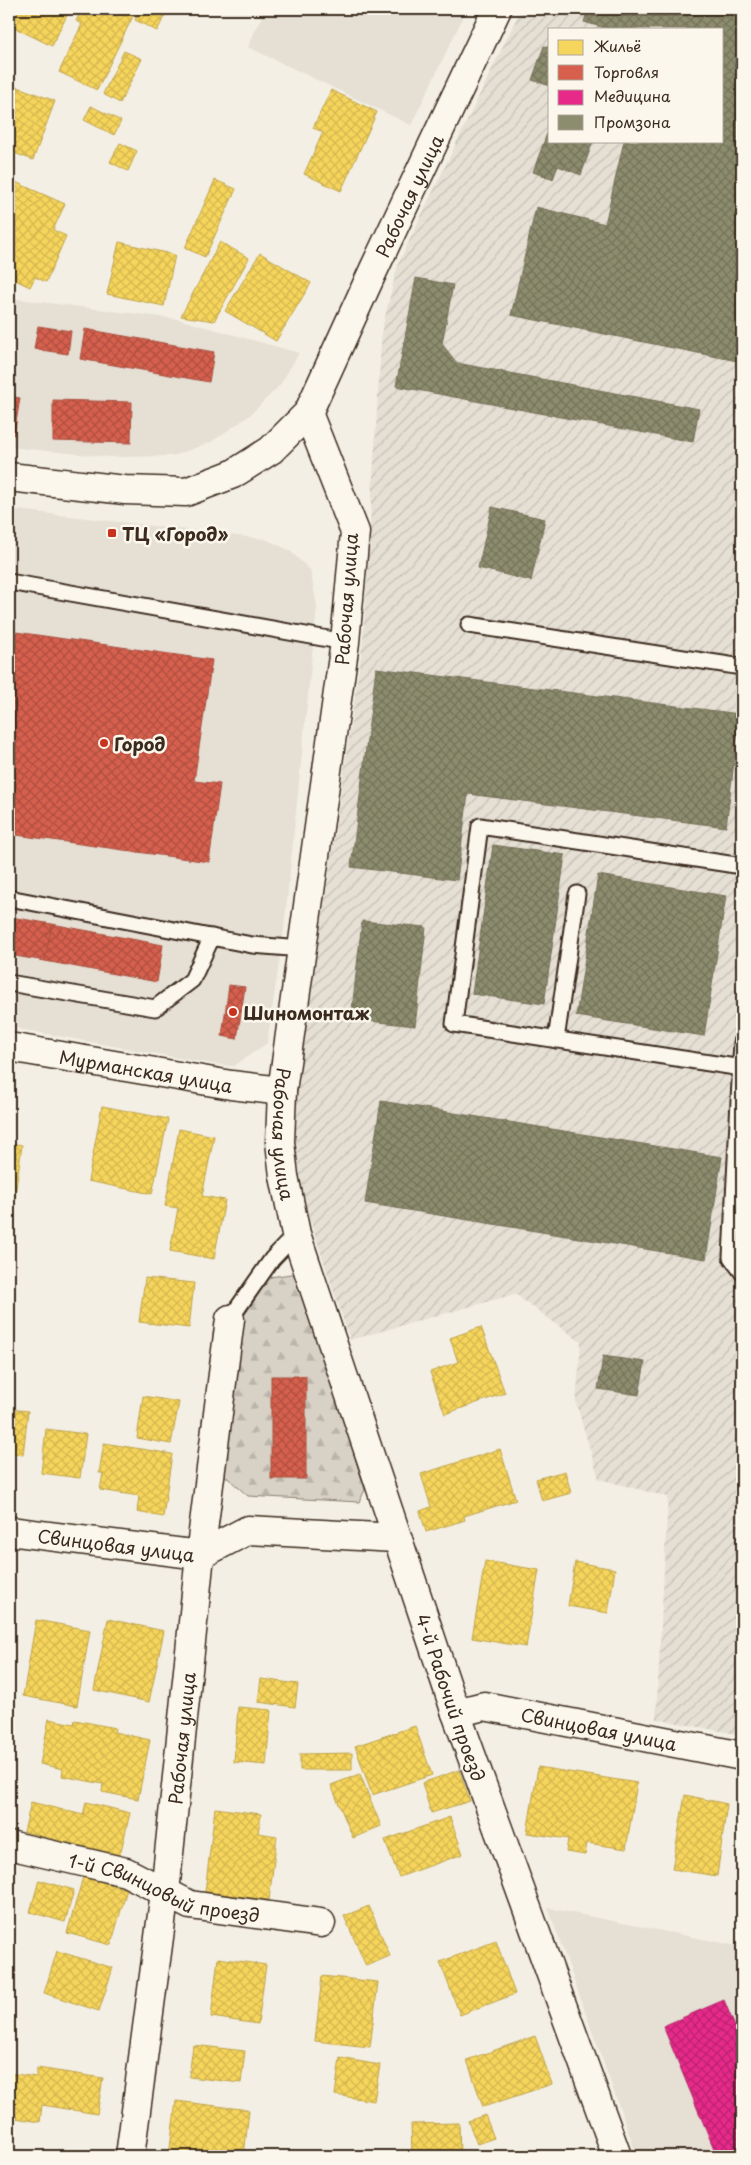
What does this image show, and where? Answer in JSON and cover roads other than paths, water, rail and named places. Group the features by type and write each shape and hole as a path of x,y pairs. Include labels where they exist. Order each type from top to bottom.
{"street":[{"name":"Рабочая улица","path":"296,1234 284,1176 280,1142 282,1091 345,642 354,532 308,414 374,269 497,9"},
{"path":"9,477 125,490 186,492 233,474 271,450 308,414"},
{"name":"Мурманская улица","path":"9,1047 231,1085 282,1091"},
{"name":"4-й Рабочий проезд","path":"296,1234 456,1713 617,2156"},
{"name":"Рабочая улица","path":"130,2156 165,1892 200,1555 230,1319"},
{"name":"Свинцовая улица","path":"9,1531 200,1555 248,1530 396,1538"},
{"name":"Свинцовая улица","path":"456,1713 484,1706 742,1756"},
{"name":"1-й Свинцовый проезд","path":"9,1845 126,1872 190,1905 321,1923"}],"lane":[{"path":"9,582 345,642"},
{"path":"469,625 742,667"},
{"path":"742,866 480,826 454,1024 742,1068"},
{"path":"556,1040 577,894"},
{"path":"9,898 252,945 302,949"},
{"path":"9,983 155,1008 192,980 212,937"},
{"path":"742,1042 731,1257 742,1272"},
{"path":"230,1319 272,1259 296,1234"}],"place":[{"name":"ТЦ «Город»","path":"112,533"},
{"name":"Город","path":"104,743"},
{"name":"Шиномонтаж","path":"233,1012"}]}
